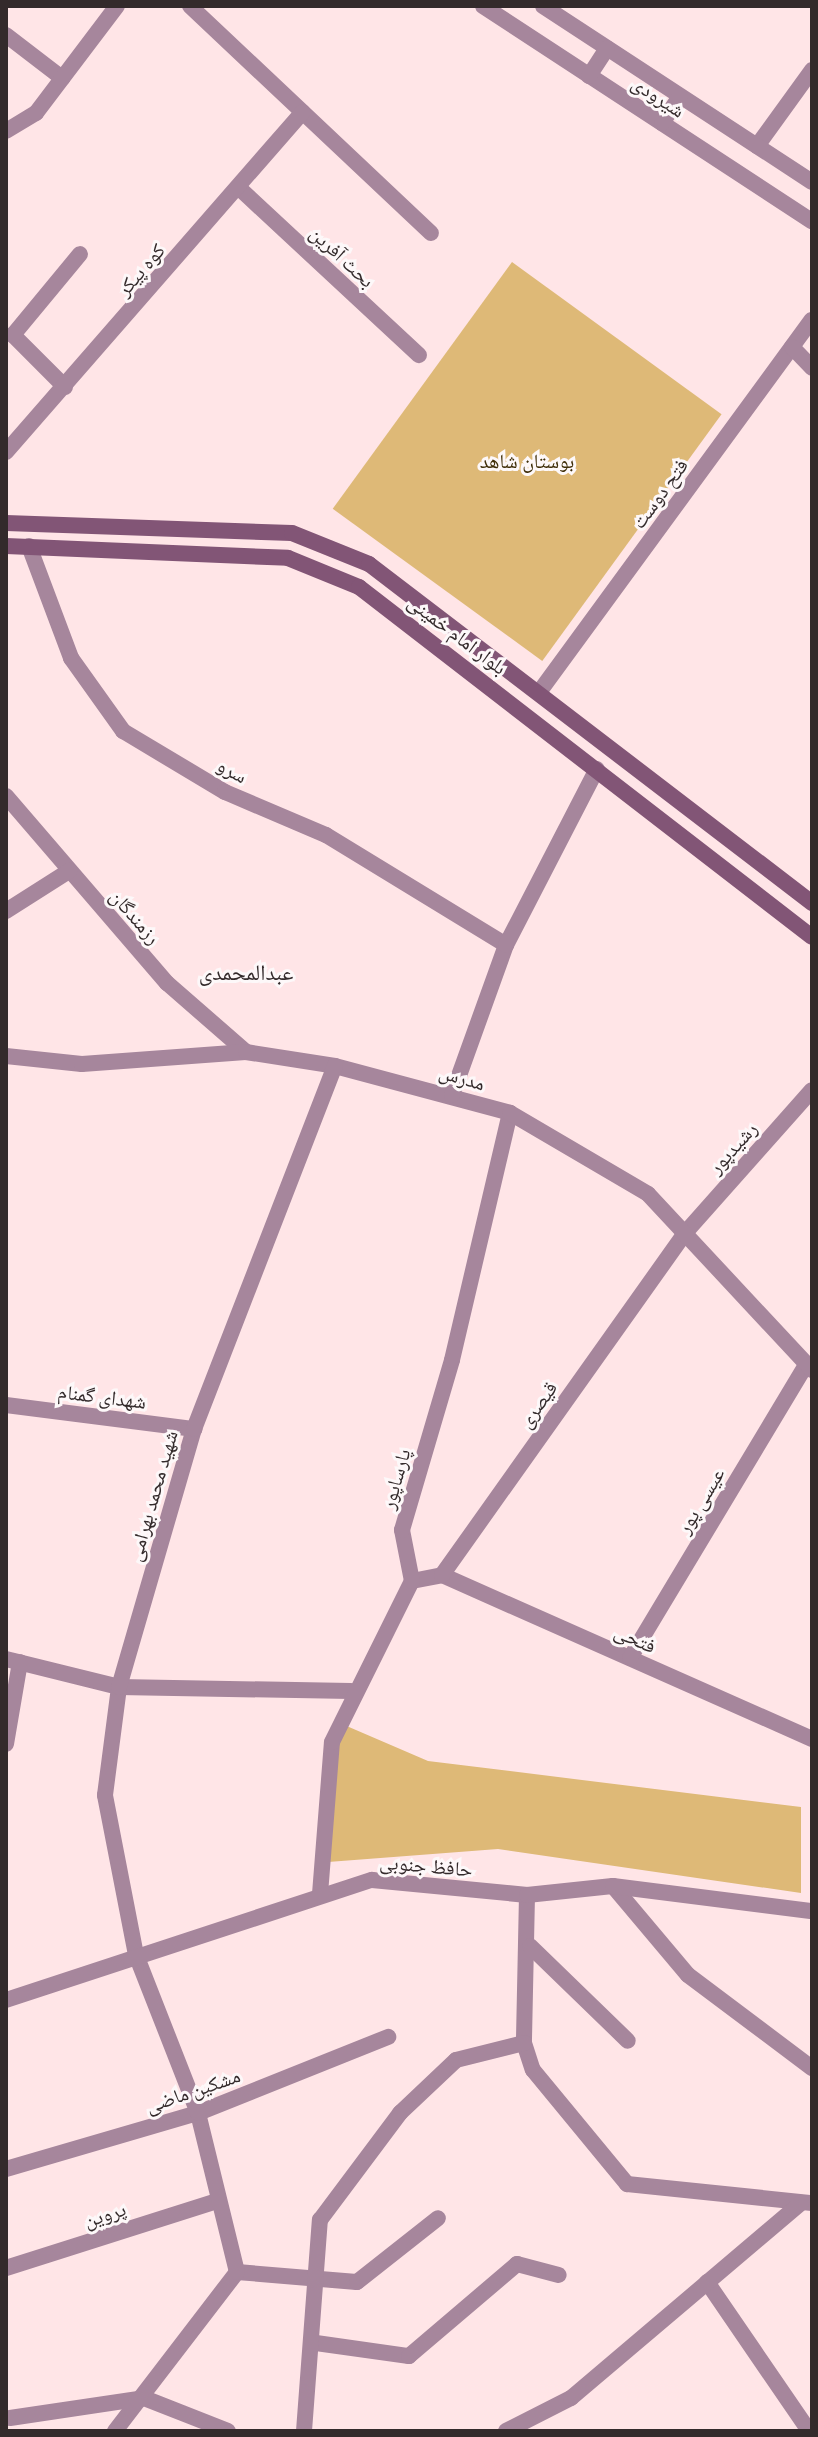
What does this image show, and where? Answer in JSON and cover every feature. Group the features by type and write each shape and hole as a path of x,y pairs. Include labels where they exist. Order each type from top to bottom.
{"main road":[{"name":"بلوار امام خمینی","path":"6,523 292,533 369,564 540,691 812,903"},
{"name":"بلوار امام خمینی","path":"6,546 258,554 318,568 359,587 812,937"}],"street":[{"path":"6,131 36,113 117,6"},
{"path":"190,6 431,233"},
{"name":"شیرودی","path":"483,6 812,221"},
{"name":"شیرودی","path":"543,6 812,182"},
{"path":"6,35 62,78"},
{"path":"589,76 607,48"},
{"path":"757,146 812,70"},
{"path":"662,123 680,96"},
{"name":"کوه پیکر","path":"6,452 303,112"},
{"name":"بحث آفرین","path":"238,187 419,355"},
{"path":"65,387 13,335 80,254"},
{"name":"فتح دوست","path":"540,691 812,320"},
{"path":"792,347 812,368"},
{"name":"سرو","path":"29,546 71,658 123,731 225,792 326,835 506,945"},
{"path":"452,1095 506,945 597,769"},
{"name":"رزمندگان","path":"6,796 167,983 246,1052"},
{"path":"6,911 69,871"},
{"name":"مدرس","path":"6,1056 82,1064 246,1052 335,1066 510,1113 648,1194 809,1367"},
{"name":"شهید محمد بهرامی","path":"237,2272 217,2201 198,2113 136,1955 105,1795 119,1687 194,1429 335,1066"},
{"name":"رشیدپور","path":"685,1233 812,1090"},
{"name":"پارساپور","path":"412,1581 402,1530 510,1113"},
{"name":"قیصری","path":"442,1575 685,1233"},
{"name":"عیسی پور","path":"630,1658 809,1367"},
{"name":"شهدای گمنام","path":"6,1405 194,1429"},
{"path":"320,1894 332,1742 351,1691 412,1581 442,1575"},
{"name":"فتحی","path":"442,1575 812,1739"},
{"path":"6,1744 13,1660 119,1687 351,1691"},
{"name":"حافظ جنوبی","path":"6,2000 320,1894 372,1880 527,1895 613,1886 812,1911"},
{"path":"613,1886 688,1975 812,2068"},
{"path":"527,1895 530,1946 524,2043 533,2070 627,2184 806,2203"},
{"path":"530,1946 628,2041"},
{"name":"مشکین ماضی","path":"6,2169 198,2113 388,2037"},
{"path":"304,2431 316,2343 315,2281 320,2220 400,2113 456,2060 524,2043"},
{"name":"پروین","path":"6,2268 217,2201"},
{"path":"506,2431 571,2398 707,2282 806,2203"},
{"path":"115,2431 144,2398 237,2272 315,2281 366,2278 438,2218"},
{"path":"316,2343 409,2356 517,2264 559,2275"},
{"path":"707,2282 809,2431"},
{"path":"7,2415 144,2398 228,2431"}],"green space":[{"name":"بوستان شاهد","path":"512,262 722,414 542,661 333,509"},
{"path":"342,1724 428,1761 801,1807 801,1893 498,1849 315,1863"}],"district":[{"name":"عبدالمحمدی","path":"246,973"}]}
